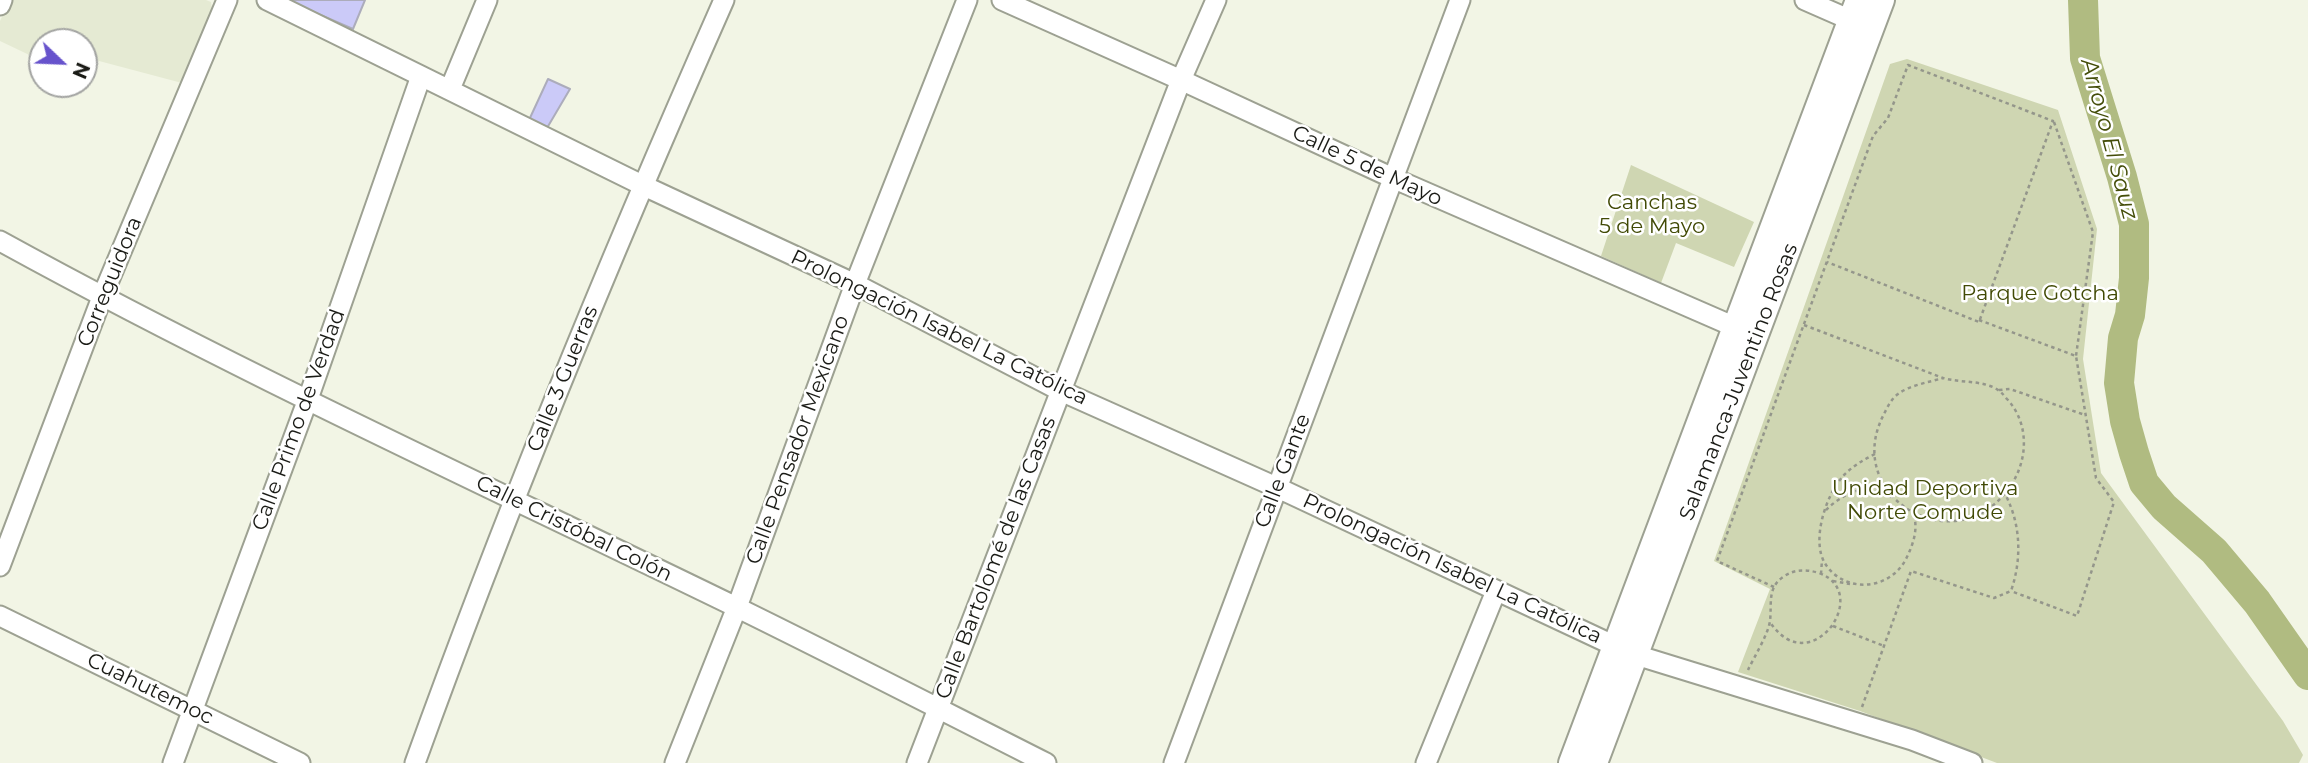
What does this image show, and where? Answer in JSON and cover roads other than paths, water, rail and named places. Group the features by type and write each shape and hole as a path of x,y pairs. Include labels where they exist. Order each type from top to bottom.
{"street":[{"path":"0,5 2,0"},
{"name":"Correguidora","path":"0,566 102,297 227,0"},
{"name":"Prolongación Isabel La Católica","path":"267,0 642,185 855,285 1061,391 1276,487 1626,651 1912,740 1972,763"},
{"path":"450,89 487,0"},
{"name":"Calle 3 Guerras","path":"415,763 513,501 642,185 724,0"},
{"name":"Calle Pensador Mexicano","path":"675,763 737,607 855,285 967,0"},
{"name":"Calle 5 de Mayo","path":"1002,0 1395,179 1735,327"},
{"name":"Calle Bartolomé de las Casas","path":"917,763 1181,80 1216,0"},
{"name":"Calle Gante","path":"1174,763 1460,0"},
{"path":"1805,0 1860,17"},
{"name":"Salamanca-Juventino Rosas","path":"1595,763 1626,651 1735,327 1860,17 1882,0"},
{"name":"Salamanca-Juventino Rosas","path":"1571,763 1626,651 1860,17"},
{"name":"Calle Primo de Verdad","path":"173,763 308,399 421,76"},
{"name":"Calle Cristóbal Colón","path":"0,241 102,297 513,501 737,607 1046,763"},
{"path":"1426,763 1496,591"},
{"name":"Cuahutemoc","path":"0,616 300,763"}],"waterway":[{"name":"Arroyo El Sauz","path":"2083,0 2085,58 2134,224 2134,278 2130,315 2123,338 2119,383 2134,453 2144,483 2164,507 2214,551 2257,602 2308,675"}],"park label":[{"name":"Canchas 5 de Mayo","path":"1652,215"},
{"name":"Parque Gotcha","path":"2040,294"},
{"name":"Unidad Deportiva Norte Comude","path":"1925,501"}]}
